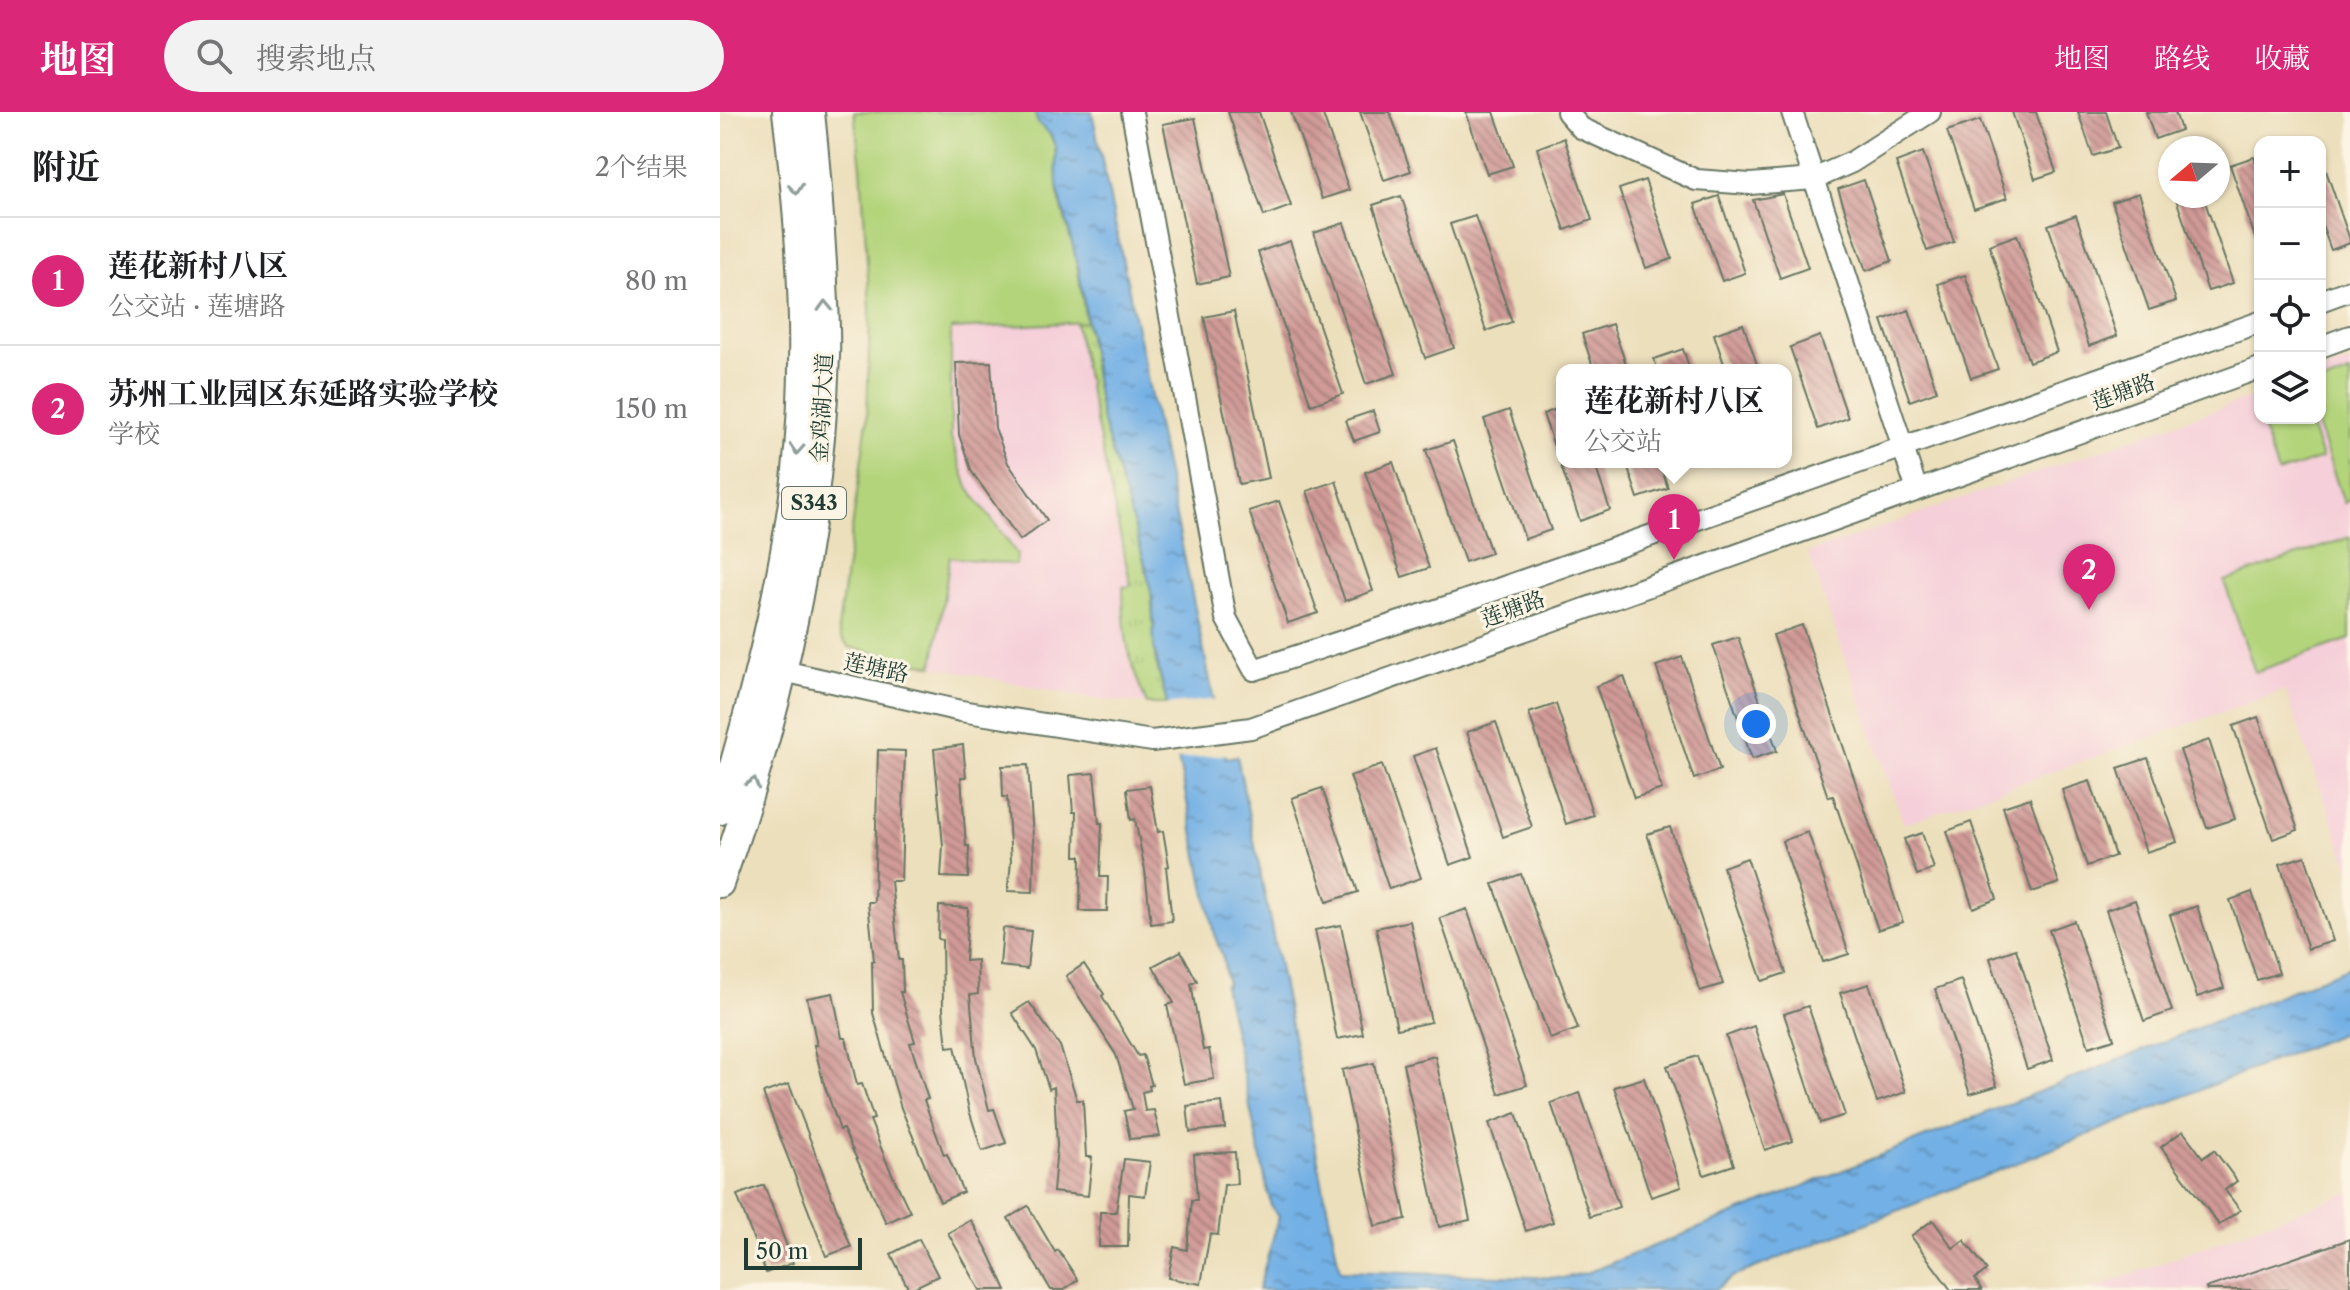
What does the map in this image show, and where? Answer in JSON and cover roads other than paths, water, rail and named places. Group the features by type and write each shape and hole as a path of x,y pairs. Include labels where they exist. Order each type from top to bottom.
{"main road":[{"name":"金鸡湖大道","path":"720,884 741,822 773,669 773,611 795,480 803,353 797,197 786,112"},
{"name":"金鸡湖大道","path":"720,811 796,616 818,482 826,352 820,194 811,112"}],"street":[{"path":"1132,112 1226,618 1254,670 1476,597 2254,324"},
{"path":"1567,112 1581,128 1696,180 1750,184 1814,179 1852,162 1930,112"},
{"path":"1792,112 1917,490"},
{"path":"2326,299 2350,290"},
{"path":"2326,345 2350,336"},
{"name":"莲塘路","path":"773,669 961,711 1152,741 1251,728 2254,370"}],"water":[{"path":"1034,112 1092,112 1226,758 1237,756 1340,1271 1563,1278 1589,1272 2350,967 2350,1030 1732,1277 1715,1290 1258,1290 1279,1217 1271,1206 1224,985 1227,984 1223,958 1214,934 1154,648 1153,602 1145,563 1101,416 1079,270 1057,185 1056,149 1051,135 1038,123"}],"place":[{"name":"莲花新村八区","path":"1674,560"},
{"name":"苏州工业园区东延路实验学校","path":"2089,610"}]}
